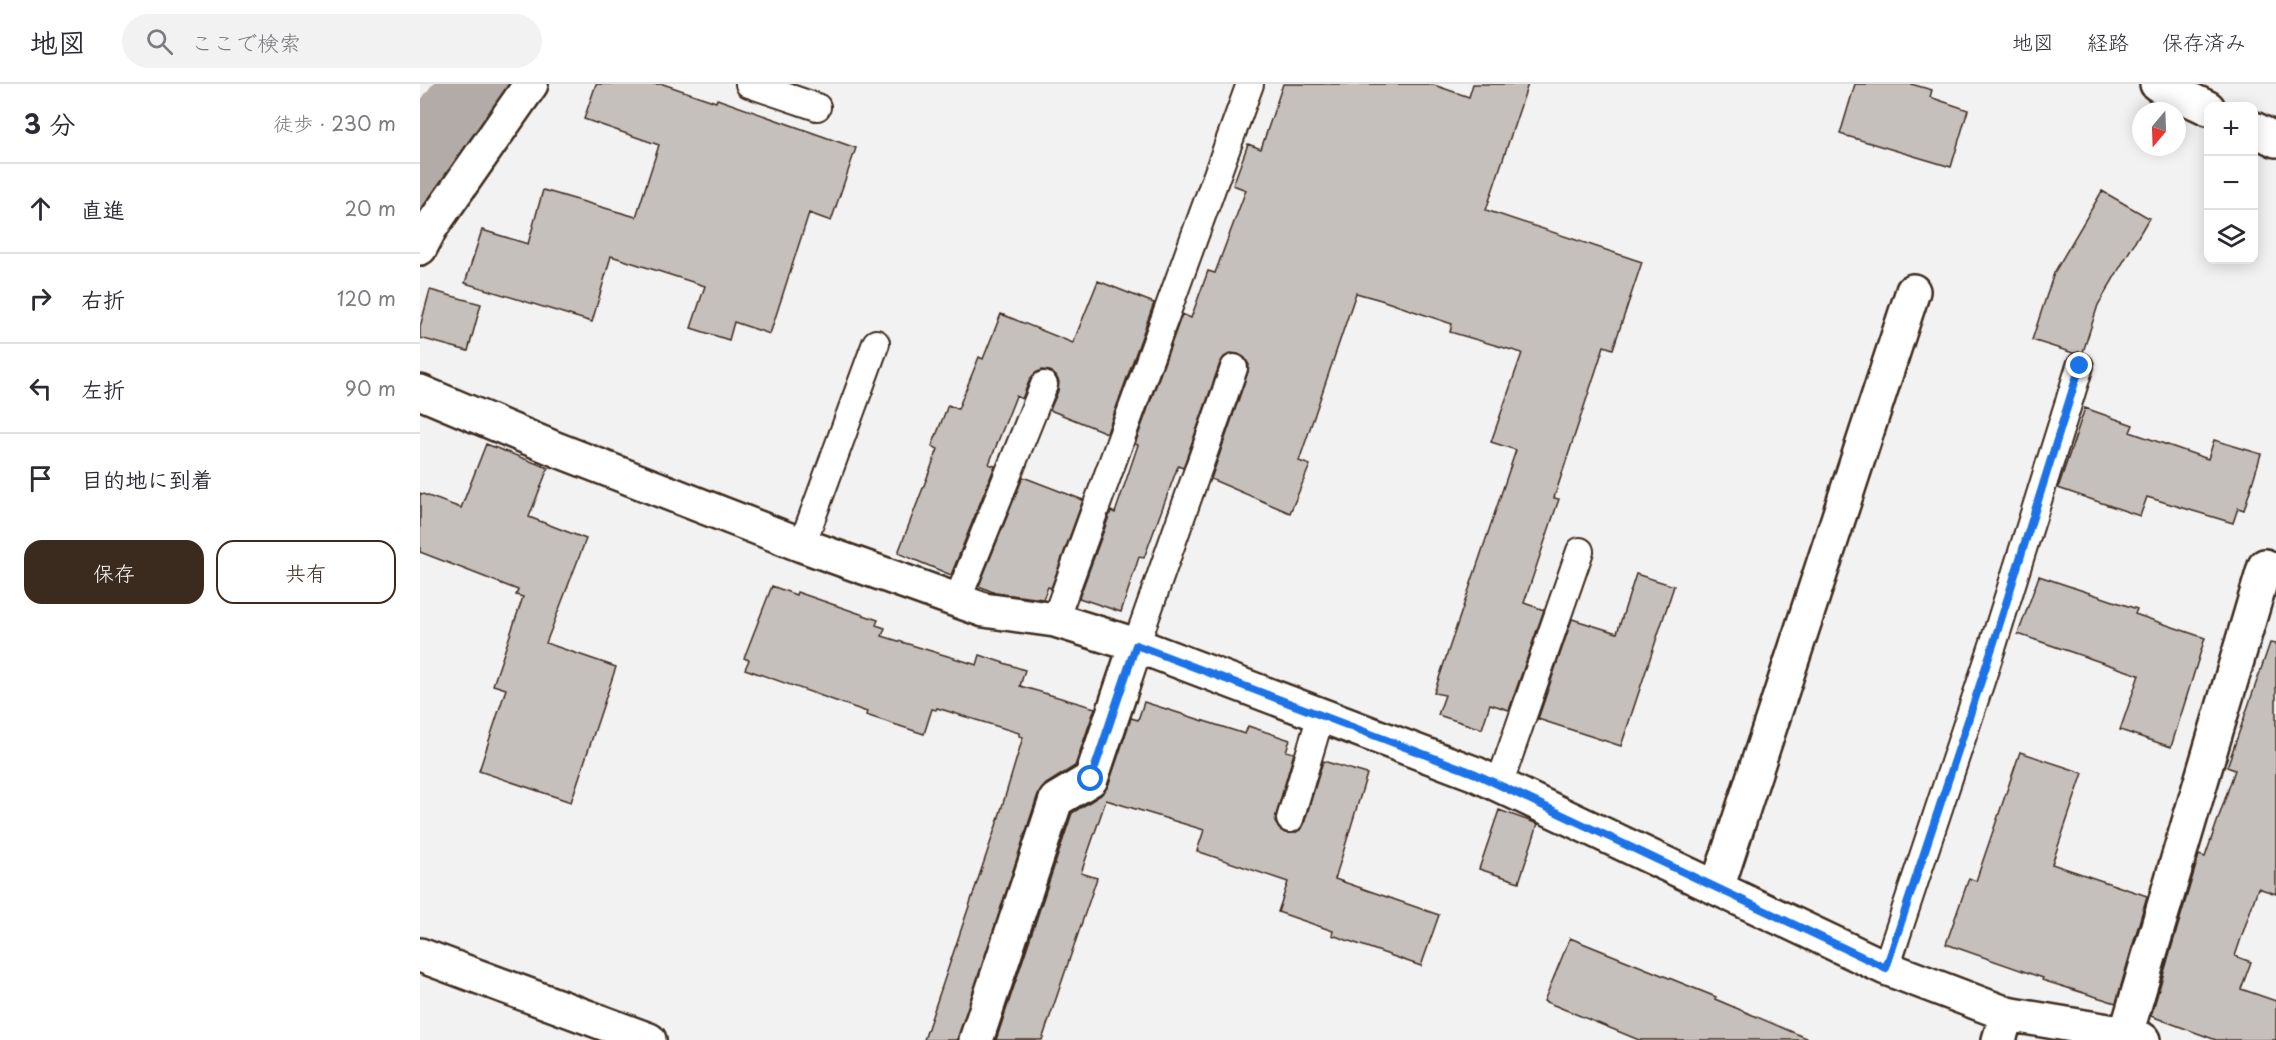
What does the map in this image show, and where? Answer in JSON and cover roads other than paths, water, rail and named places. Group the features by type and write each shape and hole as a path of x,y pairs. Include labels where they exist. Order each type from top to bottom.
{"street":[{"path":"420,248 431,226 531,84"},
{"path":"2157,84 2204,106"},
{"path":"2258,131 2276,140"},
{"path":"1717,888 1913,291"},
{"path":"420,392 558,450 802,545 984,610 1055,620 1136,645 1476,774 1886,968 2003,1027 2134,1037 2265,566"},
{"path":"976,1040 1056,800 1091,779 1136,645"},
{"path":"420,955 649,1040"}],"lane":[{"path":"749,84 817,107"},
{"path":"1055,620 1250,84"},
{"path":"802,545 876,343"},
{"path":"1886,968 1994,642 2080,366"},
{"path":"1136,645 1233,368"},
{"path":"957,601 1044,385"},
{"path":"1499,785 1580,551"},
{"path":"1290,819 1320,715"}],"waterway":[{"path":"420,169 483,84"}]}
